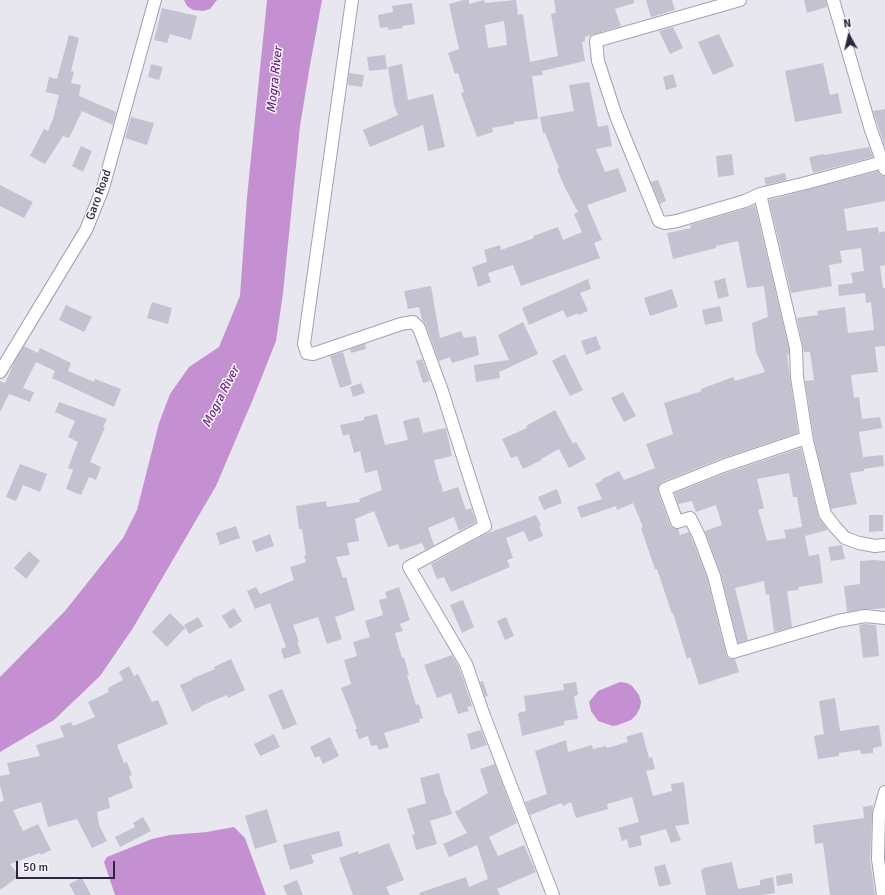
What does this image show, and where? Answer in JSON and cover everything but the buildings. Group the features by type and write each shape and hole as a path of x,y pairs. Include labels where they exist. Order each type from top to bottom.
{"street":[{"name":"Garo Road","path":"0,372 86,230 103,188 155,0"},
{"path":"352,0 304,344 307,353 313,354 401,324 413,322 419,328 434,369 485,526 409,567 466,664 553,895"},
{"path":"740,0 596,41 598,61 616,116 659,221 665,223 677,221 745,201 760,194 884,166 871,130 833,0"},
{"path":"760,194 796,348 797,377 806,438 825,514 845,538 874,546 885,545"},
{"path":"806,438 723,466 665,488 677,522 690,518 698,536 714,576 733,652 838,621 866,616 885,618"},
{"path":"883,895 878,859 878,814 885,792"}],"water":[{"path":"184,0 217,0 210,9 203,11 193,10 187,6"},
{"name":"Mogra River","path":"267,0 322,0 300,126 283,293 276,341 216,486 133,628 100,676 54,720 0,752 0,677 65,611 123,538 137,510 159,423 170,394 189,367 219,347 240,296 247,197"},
{"path":"620,682 627,683 632,686 639,695 641,702 640,708 631,720 618,725 613,726 598,721 591,711 589,702 598,691"},
{"path":"234,827 245,838 266,895 115,895 104,862 107,857 152,839 170,835 207,832"}]}
